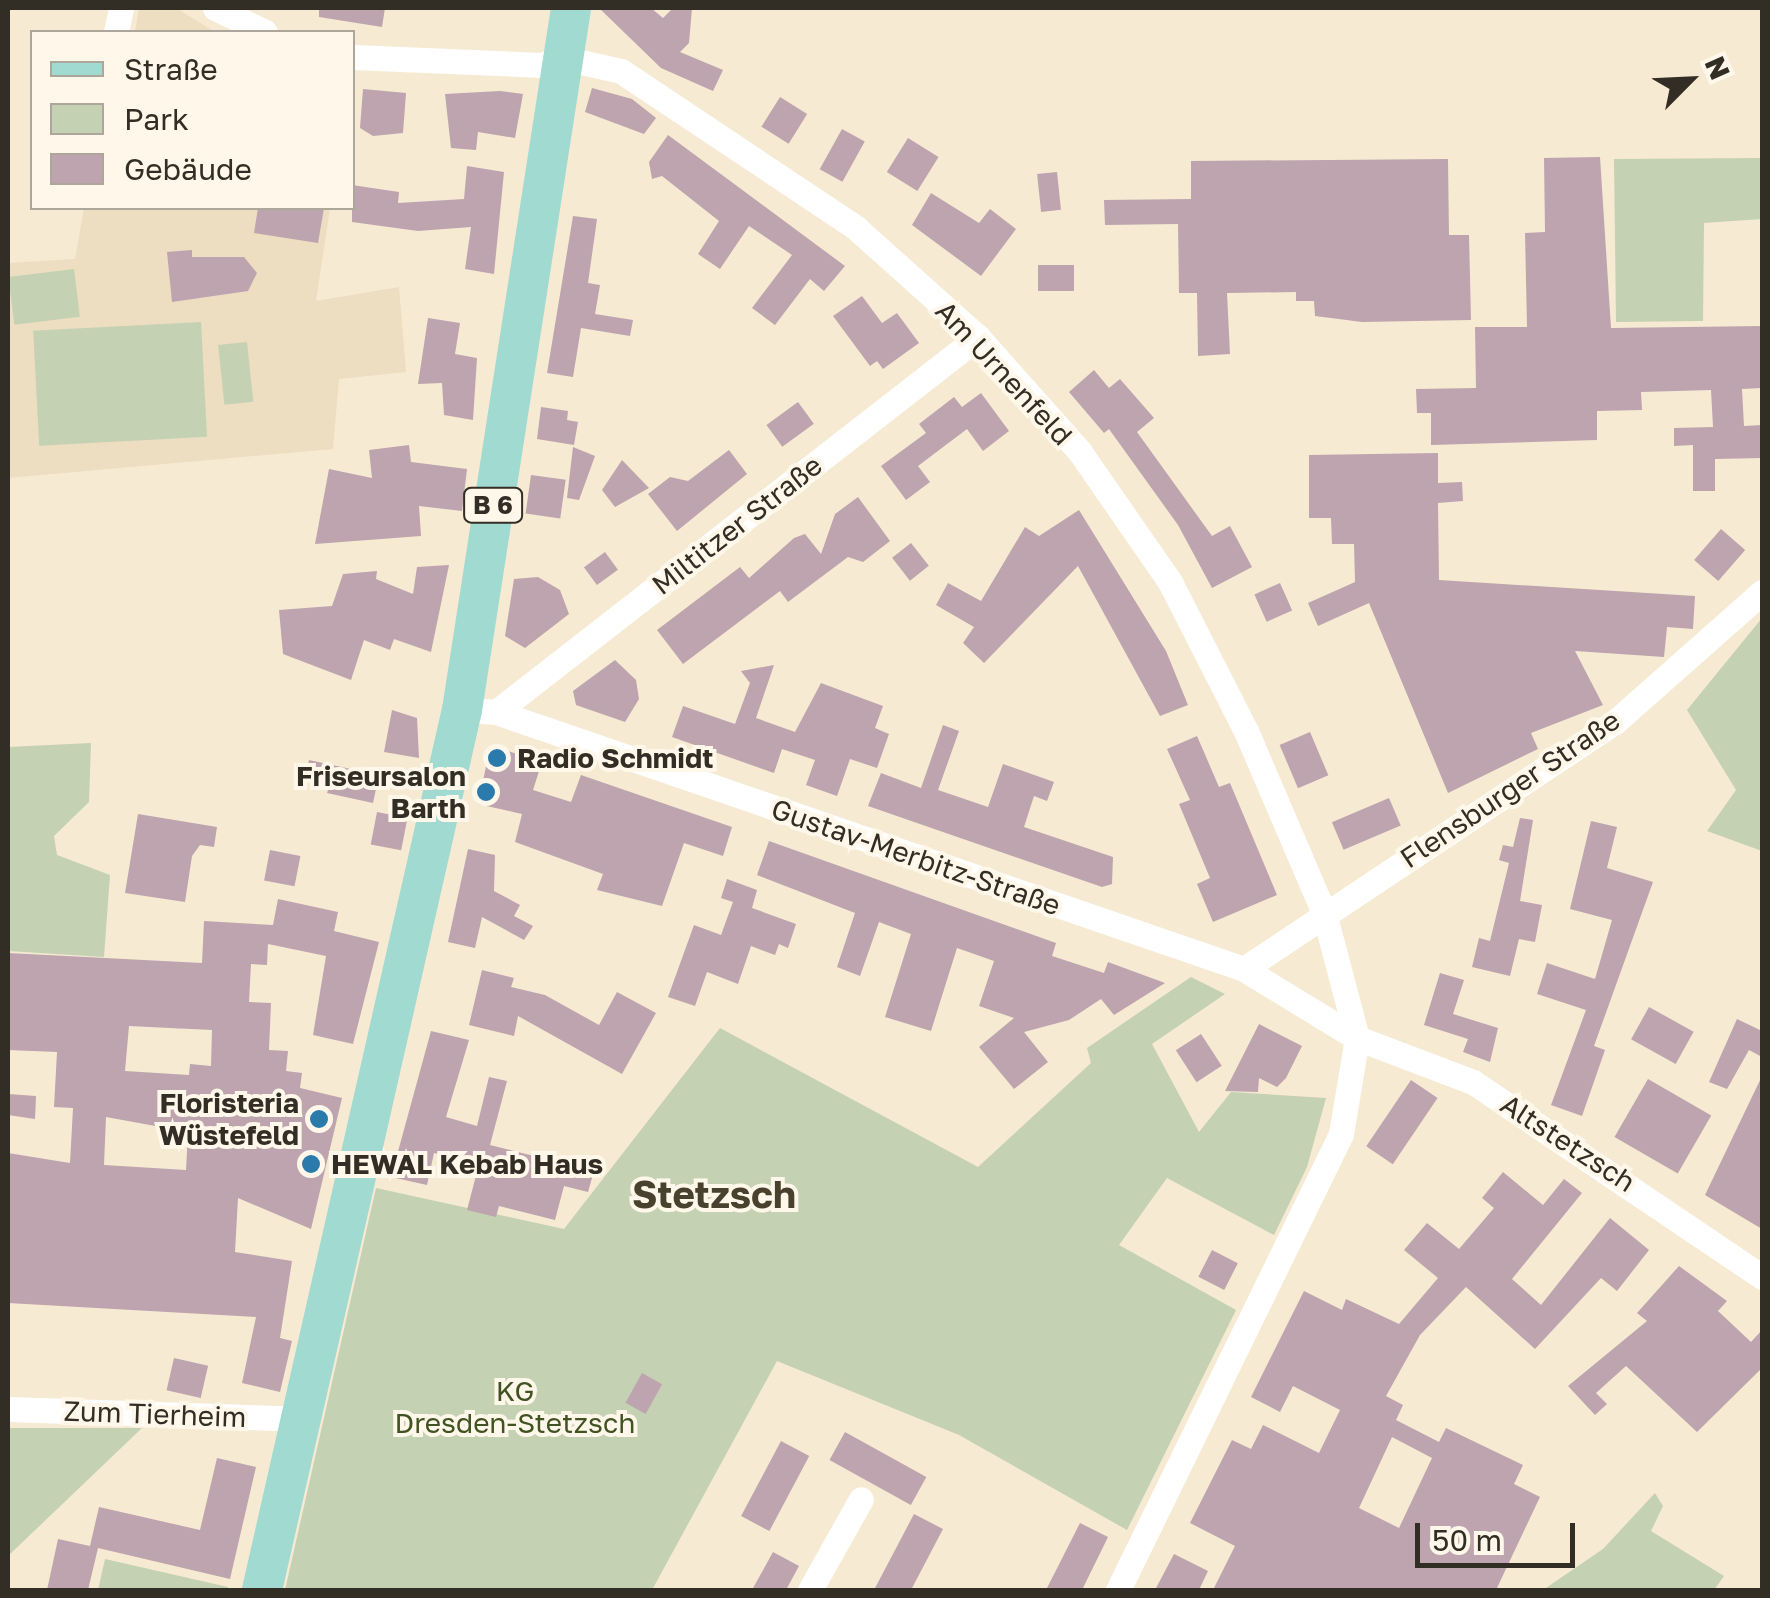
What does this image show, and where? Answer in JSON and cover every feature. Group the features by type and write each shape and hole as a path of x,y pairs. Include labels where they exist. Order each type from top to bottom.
{"main road":[{"name":"B 6","path":"262,1590 479,711 572,8"}],"street":[{"path":"215,8 260,30"},
{"name":"Am Urnenfeld","path":"355,56 542,65 564,58 621,70 856,228 978,337 1080,452 1170,582 1246,731 1324,912 1357,1038"},
{"name":"Miltitzer Straße","path":"479,711 978,337"},
{"name":"Flensburger Straße","path":"1244,969 1324,912 1615,722 1762,592"},
{"name":"Gustav-Merbitz-Straße","path":"479,711 1244,969 1357,1038"},
{"path":"1118,1590 1341,1134 1357,1038"},
{"name":"Altstetzsch","path":"1357,1038 1473,1082 1762,1277"},
{"name":"Zum Tierheim","path":"8,1410 302,1418"},
{"path":"810,1590 861,1499"}],"shaded area":[{"path":"139,8 176,8 212,30 135,30"},
{"path":"84,210 330,210 316,301 399,287 406,372 339,379 333,449 8,478 8,263 75,259"}],"green space":[{"path":"1762,158 1762,219 1704,223 1703,321 1616,322 1614,159"},
{"path":"74,269 80,317 14,325 8,277"},
{"path":"201,322 207,437 39,446 33,331"},
{"path":"247,342 253,402 224,405 218,345"},
{"path":"1762,618 1762,851 1707,831 1736,790 1687,710"},
{"path":"91,743 89,802 54,836 57,855 110,875 104,957 8,951 8,747"},
{"name":"KG Dresden-Stetzsch","path":"1191,977 1225,994 1152,1044 1199,1132 1231,1092 1326,1098 1307,1167 1274,1235 1167,1178 1119,1245 1236,1310 1127,1530 959,1435 777,1361 652,1590 285,1590 376,1188 564,1229 720,1028 978,1167 1091,1063 1087,1048"},
{"path":"8,1428 142,1428 8,1556"},
{"path":"1655,1493 1663,1506 1651,1531 1724,1576 1714,1590 1543,1590 1603,1549"},
{"path":"105,1559 228,1587 98,1590"}],"building":[{"path":"319,8 385,8 382,27 319,17"},
{"path":"599,8 651,8 663,18 673,8 692,8 689,43 680,52 723,70 713,91 661,68"},
{"path":"592,88 632,99 656,118 644,134 585,112"},
{"path":"363,89 406,93 403,133 373,136 360,128"},
{"path":"445,94 523,94 515,138 478,132 476,150 451,148"},
{"path":"780,97 807,114 789,144 761,127"},
{"path":"842,129 865,142 842,182 820,169"},
{"path":"668,135 845,266 824,291 810,279 775,325 752,308 792,255 749,226 720,269 698,254 719,221 662,176 652,179 649,162"},
{"path":"908,138 939,157 917,191 887,172"},
{"path":"1600,157 1611,328 1762,326 1762,388 1742,389 1744,426 1762,425 1762,458 1715,459 1715,491 1693,491 1693,445 1674,446 1674,428 1713,427 1711,390 1641,392 1642,410 1597,411 1597,440 1431,445 1431,413 1417,413 1416,389 1476,388 1475,327 1527,327 1525,233 1545,232 1544,158"},
{"path":"1448,159 1449,235 1469,235 1471,320 1362,322 1315,316 1314,301 1296,301 1296,292 1227,293 1230,354 1198,356 1197,293 1179,293 1178,224 1105,225 1104,200 1191,199 1191,161"},
{"path":"467,166 504,172 494,274 465,269 471,227 418,231 352,222 355,185 399,192 398,203 464,199"},
{"path":"1057,172 1061,210 1041,212 1037,174"},
{"path":"931,193 979,223 990,209 1016,229 981,276 912,225"},
{"path":"258,210 324,210 318,243 254,233"},
{"path":"573,216 597,219 588,283 600,285 595,314 633,320 630,336 581,328 573,377 547,373"},
{"path":"192,250 192,257 244,257 257,273 248,291 172,302 167,252"},
{"path":"1038,265 1074,265 1074,291 1038,291"},
{"path":"862,296 882,323 897,313 919,343 883,369 877,361 870,366 833,316"},
{"path":"428,318 460,323 455,354 477,358 473,420 444,415 442,383 418,384"},
{"path":"1094,370 1109,388 1120,379 1154,418 1137,432 1212,536 1230,526 1252,567 1212,588 1178,525 1109,429 1104,433 1069,392"},
{"path":"981,393 1009,431 983,451 967,429 918,466 930,482 906,500 881,466 926,433 919,424 954,397 962,407"},
{"path":"798,402 814,424 782,447 766,425"},
{"path":"541,407 568,411 567,420 578,422 574,445 537,439"},
{"path":"409,445 411,462 467,469 462,511 419,506 421,536 315,544 329,469 372,478 369,450"},
{"path":"573,447 595,456 579,500 567,498"},
{"path":"729,450 747,474 677,531 648,494 670,477 688,481"},
{"path":"1438,453 1438,483 1462,482 1463,501 1438,503 1439,580 1695,596 1693,629 1667,627 1664,657 1575,651 1603,705 1531,733 1538,749 1448,793 1369,603 1318,626 1308,603 1355,582 1354,544 1332,544 1331,518 1309,518 1309,455"},
{"path":"622,460 649,488 615,507 602,490"},
{"path":"531,475 566,480 560,518 526,514"},
{"path":"858,497 890,541 863,562 848,557 788,602 780,591 683,664 657,630 740,567 749,578 794,538 805,534 821,554 835,514"},
{"path":"1079,510 1166,651 1188,705 1160,716 1078,566 984,663 963,643 974,627 936,605 948,583 981,601 1025,527 1039,536"},
{"path":"1721,529 1745,550 1718,581 1694,560"},
{"path":"911,543 929,566 910,581 892,558"},
{"path":"605,552 618,570 597,585 584,567"},
{"path":"449,565 431,652 394,639 390,650 364,640 351,680 283,654 279,610 332,606 343,574 377,571 376,579 413,594 417,567"},
{"path":"538,577 560,590 569,614 525,648 505,636 514,579"},
{"path":"1280,583 1292,610 1267,622 1254,594"},
{"path":"615,660 636,680 639,699 625,722 576,705 573,691"},
{"path":"774,665 756,718 795,732 821,683 883,706 875,728 889,734 877,768 850,759 837,796 806,785 815,760 782,749 774,773 672,737 683,706 735,724 750,683 741,671"},
{"path":"392,710 417,718 419,758 384,752"},
{"path":"943,725 959,731 938,790 988,807 1003,764 1054,782 1047,801 1034,796 1024,827 1113,857 1112,884 1102,887 868,806 881,773 921,788"},
{"path":"1310,732 1328,775 1298,788 1280,745"},
{"path":"1197,736 1219,787 1230,783 1277,895 1213,922 1197,884 1210,878 1179,804 1190,800 1167,749"},
{"path":"502,749 542,762 533,790 571,802 581,775 732,827 723,856 684,843 662,906 597,890 603,874 515,842 522,814 478,804 487,762"},
{"path":"309,760 379,775 373,803 327,793 330,783 305,778"},
{"path":"1389,798 1401,826 1344,850 1332,822"},
{"path":"377,812 407,818 401,850 371,844"},
{"path":"138,814 217,827 214,847 200,845 192,856 185,902 125,893"},
{"path":"1520,818 1533,820 1520,901 1542,905 1535,942 1519,939 1510,976 1472,967 1479,938 1490,941 1509,863 1499,860 1503,845 1513,847"},
{"path":"1591,821 1617,827 1607,868 1653,882 1594,1046 1605,1050 1582,1116 1551,1105 1586,1010 1537,994 1547,963 1595,979 1612,920 1570,909"},
{"path":"769,841 1056,943 1052,956 1104,973 1108,962 1165,983 1114,1015 1101,999 1069,1020 1024,1032 1048,1062 1014,1089 979,1047 1014,1018 979,1006 994,961 957,948 931,1031 885,1017 911,934 879,922 860,976 837,967 855,913 757,875"},
{"path":"468,849 495,855 494,891 520,905 514,916 533,926 524,940 482,917 475,948 448,942"},
{"path":"270,850 300,856 295,886 264,880"},
{"path":"727,879 757,890 752,908 796,924 788,948 779,944 775,955 751,946 738,984 707,972 695,1006 668,997 694,925 721,935 733,902 721,898"},
{"path":"278,899 338,912 334,931 379,942 353,1044 313,1035 326,956 268,944 267,965 251,964 249,1002 271,1003 269,1050 288,1051 286,1071 302,1073 300,1088 342,1098 311,1229 238,1198 235,1252 292,1261 280,1338 292,1341 280,1392 242,1383 256,1317 8,1303 8,1153 70,1163 73,1108 54,1107 57,1052 8,1050 8,953 202,963 204,921 273,925","holes":["129,1026 212,1030 211,1066 190,1064 189,1075 125,1071","106,1117 188,1132 186,1170 104,1165"]},
{"path":"482,970 514,978 511,987 545,995 599,1025 617,992 656,1013 622,1074 518,1016 514,1036 469,1025"},
{"path":"1440,973 1464,980 1453,1014 1498,1028 1490,1062 1463,1052 1468,1039 1424,1025"},
{"path":"1649,1007 1694,1032 1676,1064 1631,1039"},
{"path":"1737,1019 1762,1031 1762,1057 1749,1050 1727,1089 1709,1082"},
{"path":"1259,1024 1302,1046 1286,1078 1277,1087 1259,1078 1258,1092 1225,1091"},
{"path":"431,1031 469,1040 446,1117 477,1126 489,1077 507,1081 490,1145 594,1171 588,1192 564,1186 555,1220 499,1206 496,1217 467,1210 479,1164 434,1153 427,1185 391,1177"},
{"path":"1201,1034 1222,1066 1197,1082 1176,1050"},
{"path":"1762,1076 1762,1229 1705,1195"},
{"path":"1648,1079 1711,1116 1678,1174 1614,1137"},
{"path":"1411,1080 1438,1098 1393,1164 1366,1146"},
{"path":"8,1094 36,1096 35,1119 8,1115"},
{"path":"1503,1172 1543,1205 1564,1179 1582,1193 1512,1279 1541,1305 1610,1218 1649,1250 1617,1291 1601,1278 1535,1349 1466,1287 1420,1335 1386,1396 1403,1405 1396,1420 1439,1442 1446,1428 1523,1465 1514,1484 1540,1497 1496,1590 1213,1590 1235,1546 1190,1523 1232,1440 1251,1449 1263,1425 1319,1453 1340,1410 1293,1386 1280,1412 1251,1397 1304,1291 1342,1310 1346,1299 1399,1324 1438,1278 1404,1250 1427,1223 1459,1249 1494,1208 1482,1198","holes":["1392,1437 1432,1458 1399,1528 1359,1508"]},
{"path":"1212,1250 1238,1263 1224,1290 1198,1277"},
{"path":"1679,1266 1727,1301 1718,1311 1751,1342 1762,1330 1762,1368 1697,1432 1626,1366 1596,1393 1607,1404 1595,1415 1568,1386 1647,1321 1637,1313"},
{"path":"174,1358 208,1366 201,1398 167,1390"},
{"path":"642,1373 662,1384 646,1414 626,1403"},
{"path":"845,1432 926,1477 911,1505 829,1460"},
{"path":"781,1441 809,1456 769,1531 741,1516"},
{"path":"217,1458 256,1467 230,1579 98,1548 88,1590 47,1590 58,1539 90,1546 99,1507 200,1530"},
{"path":"914,1514 943,1529 911,1590 874,1590"},
{"path":"1080,1523 1108,1537 1082,1590 1046,1590"},
{"path":"773,1552 799,1566 786,1590 752,1590"},
{"path":"1174,1554 1208,1571 1199,1590 1155,1590"}],"place":[{"name":"Radio Schmidt","path":"497,758"},
{"name":"Friseursalon Barth","path":"486,792"},
{"name":"Floristeria Wüstefeld","path":"319,1119"},
{"name":"HEWAL Kebab Haus","path":"311,1164"}],"district":[{"name":"Stetzsch","path":"714,1194"}]}
